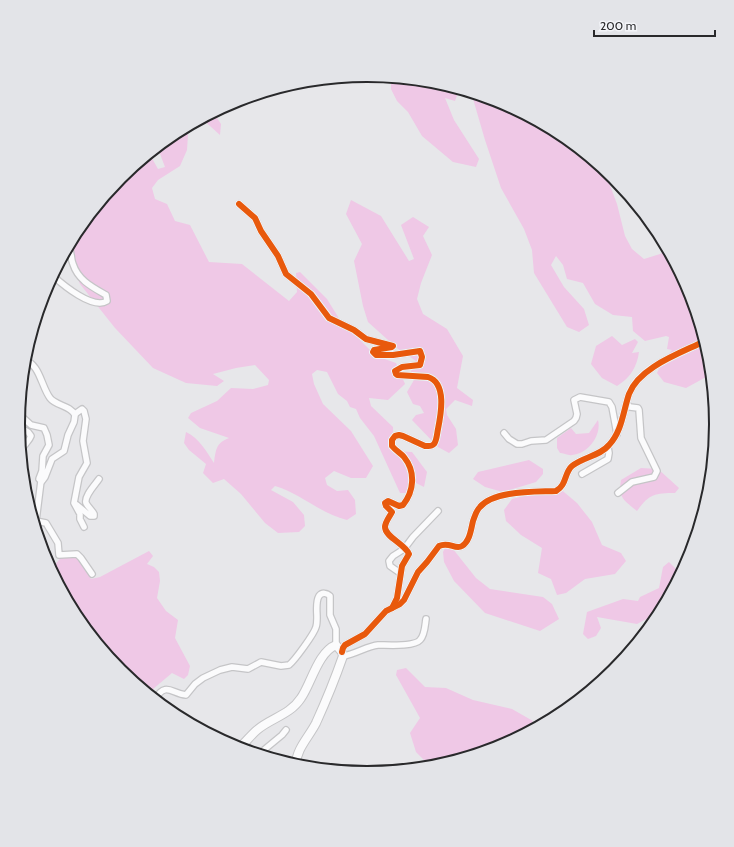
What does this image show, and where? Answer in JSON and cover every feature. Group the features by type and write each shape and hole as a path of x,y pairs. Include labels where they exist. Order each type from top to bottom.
{"highway":[{"path":"245,742 256,730 285,714 294,707 302,698 325,653 336,645 343,654 335,679 318,717 296,758"}],"street":[{"path":"239,204 255,218 261,231 278,256 286,274 310,293 330,319 354,330 366,339 393,346 374,350 373,352 376,355 393,355 420,351 422,357 420,365 402,367 395,371 396,374 432,378 438,386 441,400 440,417 436,439 432,445 429,447 425,446 399,435 395,436 392,440 392,446 404,458 409,467 412,483 412,491 403,505 399,506 388,501 385,503 392,512 385,527 386,532 405,548 409,554 402,566 396,598 392,608"},
{"path":"57,279 81,298 100,303 107,301 106,295 80,278 73,265 71,252"},
{"path":"426,619 423,635 421,640 417,642 403,645 375,645 355,654 343,654 343,648 345,645 365,634 382,615 404,600 418,572 439,546 447,544 461,547 467,541 476,514 483,504 492,498 505,495 556,491 564,485 568,472 572,467 608,447 617,434 630,393 634,386 660,362 699,343"},
{"path":"31,363 51,399 56,403 70,409 75,414"},
{"path":"504,433 509,439 517,444 537,440 546,440 576,418 577,414 574,400 580,397 609,402 612,407 617,434"},
{"path":"618,493 632,482 654,477 657,471 641,438 639,410 638,408 630,407 627,404"},
{"path":"41,481 46,477 52,459 64,451 68,434 74,422 75,414 82,409 86,413 83,441 87,464 79,477 75,504 80,513 80,519 84,527"},
{"path":"25,420 31,425 44,428 49,445 43,456 42,470 39,480 41,481 37,512"},
{"path":"25,430 31,436 26,443"},
{"path":"582,474 608,459 608,447"},
{"path":"75,504 90,516 94,516 86,501 87,496 99,479"},
{"path":"400,573 388,563 393,556 405,548 413,537 438,511"},
{"path":"40,522 46,523 58,543 59,555 77,554 92,574"},
{"path":"158,694 165,689 186,694 203,678 227,667 248,669 260,662 281,666 289,664 313,633 316,626 319,596 323,593 330,596 330,615 336,629 336,645"},
{"path":"264,749 286,730"}],"shaded area":[{"path":"391,82 412,84 458,94 455,101 445,98 454,120 479,159 476,167 453,162 422,136 408,112 397,101 391,89"},
{"path":"473,99 498,108 538,127 575,152 609,182 617,204 625,236 632,249 644,259 663,252 674,272 691,314 706,377 686,388 664,382 657,373 662,362 672,350 667,349 669,337 666,336 645,341 633,331 632,317 613,315 595,304 583,283 567,279 563,265 556,256 551,265 564,287 584,309 589,325 579,332 567,327 534,273 532,250 524,229 501,188"},
{"path":"216,117 221,124 220,135 206,122"},
{"path":"187,133 187,150 180,166 158,180 152,188 155,199 167,204 175,221 190,225 209,262 242,264 289,301 297,292 296,273 300,272 327,299 340,320 376,356 396,363 405,384 388,400 369,398 371,406 393,427 394,451 412,452 427,472 424,487 416,483 408,493 400,493 374,436 360,418 356,409 350,407 347,401 338,394 327,372 317,370 312,374 314,384 323,404 351,431 373,466 366,478 351,478 334,471 325,478 327,485 337,491 348,490 355,500 356,514 347,520 337,517 293,493 275,486 271,490 293,502 304,515 305,526 299,532 278,533 265,523 241,494 224,479 213,483 203,473 206,464 189,450 184,443 186,432 199,442 214,463 217,447 221,442 229,438 200,428 188,418 191,413 217,401 231,388 253,389 268,385 269,380 255,365 213,374 224,381 217,386 186,383 153,368 115,328 80,284 69,256 96,215 125,182 142,166 152,158 158,169 165,167 159,152"},
{"path":"351,200 381,216 409,261 414,259 401,225 413,217 429,227 423,236 432,255 421,283 417,299 423,314 447,329 463,356 457,388 473,400 472,406 455,400 446,409 447,415 456,429 458,445 449,453 438,447 412,420 416,415 424,413 420,406 413,404 407,392 414,380 411,371 416,361 397,348 368,322 363,306 354,261 362,244 346,214"},
{"path":"612,336 622,345 635,339 638,342 632,353 639,352 637,363 632,372 617,386 602,378 591,364 596,346"},
{"path":"598,420 598,432 588,447 578,454 569,455 560,453 557,448 557,438 571,428 576,434 589,433"},
{"path":"529,460 543,469 543,474 536,482 503,492 485,487 473,479 478,472"},
{"path":"641,468 658,469 679,488 675,493 662,493 649,498 637,511 623,498 620,491 620,486 621,480"},
{"path":"558,487 577,503 592,522 602,545 621,553 626,561 615,574 585,579 566,593 557,595 551,579 538,573 542,548 521,535 506,521 504,510 512,499"},
{"path":"445,548 453,549 476,578 490,589 543,597 552,604 559,619 540,631 485,613 454,581 444,562 443,552"},
{"path":"149,551 153,556 147,564 154,567 159,572 160,581 157,598 166,611 178,620 175,638 190,666 188,675 184,679 172,673 152,689 142,681 125,665 96,632 71,594 55,564 62,556 78,558 84,565 91,579 100,577"},
{"path":"669,562 676,569 663,595 648,618 637,624 597,617 601,628 596,636 588,639 583,634 587,612 623,599 638,601 640,597 659,588 663,567"},
{"path":"406,668 425,687 446,688 473,700 512,709 533,721 518,730 477,747 456,754 425,761 416,752 410,733 420,718 396,675 397,670"}],"cycle path":[{"path":"239,204 255,218 261,231 278,256 286,274 311,294 329,318 354,330 366,339 393,346 374,350 373,352 376,355 393,355 420,351 422,357 420,365 402,367 395,371 396,374 428,377 434,380 438,386 441,408 437,436 434,444 431,446 425,446 399,435 395,436 392,440 392,446 408,463 412,475 411,488 407,500 403,505 399,506 388,501 385,503 392,512 386,523 386,531 404,547 409,554 402,566 397,598 392,608"},
{"path":"342,652 345,645 365,634 386,611 400,604 404,600 418,572 439,546 446,544 459,547 465,544 470,535 476,514 486,501 495,497 516,493 556,491 562,486 569,469 572,466 581,460 601,452 613,440 622,421 629,394 634,384 642,376 662,362 699,344"}]}
